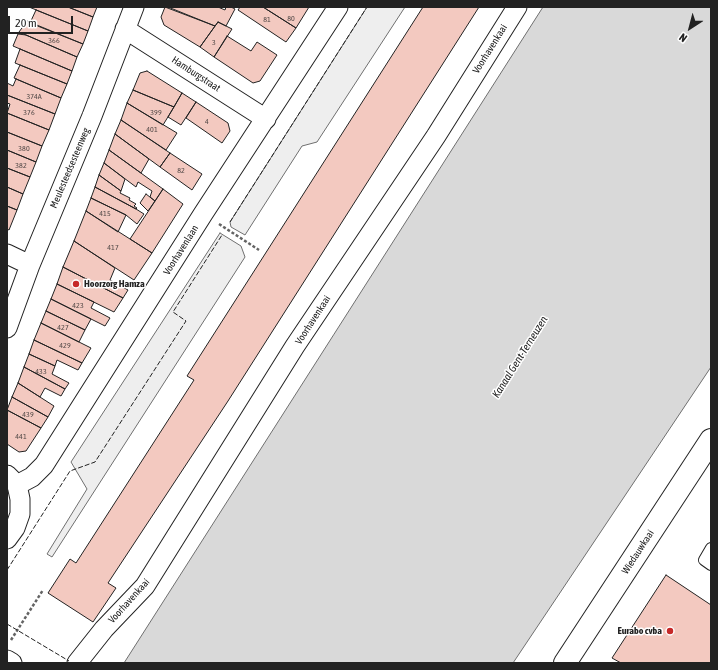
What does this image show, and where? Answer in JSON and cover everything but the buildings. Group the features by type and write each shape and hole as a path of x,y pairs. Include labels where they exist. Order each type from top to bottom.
{"main road":[{"name":"Wiedauwkaai","path":"566,663 708,450"}],"street":[{"name":"Meulesteedsesteenweg","path":"7,328 30,265 92,116 134,7"},
{"name":"Voorhavenlaan","path":"12,480 32,477 44,465 203,214 338,7"},
{"name":"Voorhavenkaai","path":"77,663 104,629 145,586 296,346 436,136 517,7"},
{"name":"Hamburgstraat","path":"125,29 266,119"},
{"path":"7,254 30,265"},
{"path":"7,540 15,528 20,514 20,499 12,480"},
{"path":"8,652 12,663"}],"lane":[{"path":"711,548 704,560 711,565"}],"path":[{"path":"203,214 259,250"},
{"path":"8,652 43,590"}],"shaded area":[{"path":"367,7 405,7 317,142 302,146 245,235 231,227 230,222"},
{"path":"220,233 241,246 245,257 52,557 47,554 87,489 71,462"}],"water":[{"name":"Kanaal Gent-Terneuzen","path":"543,7 711,7 711,367 513,663 124,663"}],"fence":[{"path":"230,222 367,7"},
{"path":"7,570 70,471 95,462 186,321 173,312 222,235"},
{"path":"7,624 69,661"}],"place":[{"name":"Hoorzorg Hamza","path":"76,284"},
{"name":"Eurabo cvba","path":"670,631"}]}
